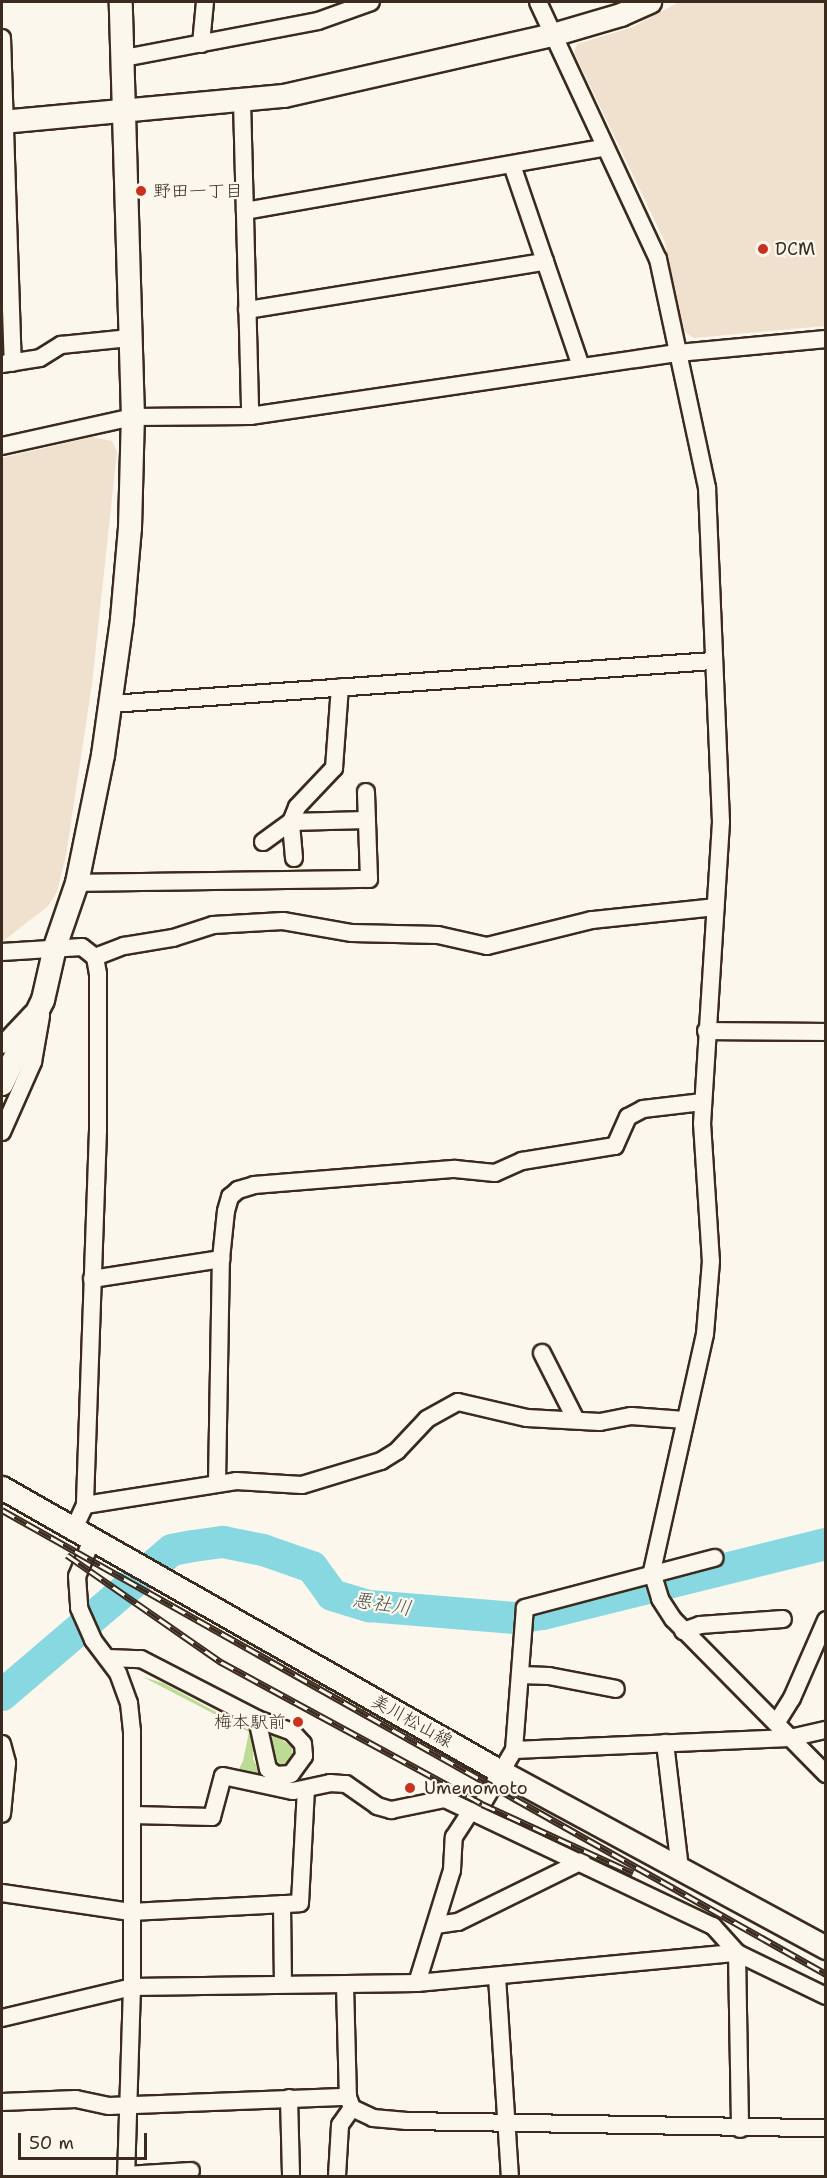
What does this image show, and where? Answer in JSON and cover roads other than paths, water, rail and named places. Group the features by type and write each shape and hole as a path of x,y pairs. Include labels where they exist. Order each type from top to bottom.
{"street":[{"path":"2,1132 33,1062 43,1000 55,947 77,883 111,704 130,528 133,417 127,110 121,2"},
{"path":"201,44 206,2"},
{"path":"124,58 318,21 371,2"},
{"path":"538,2 604,148 658,259 707,488 712,661 721,799 703,1102 711,1261 705,1334 653,1575 660,1599 683,1631 777,1722 825,1774"},
{"path":"3,122 284,96 437,64 554,35 621,15 650,2"},
{"path":"2,38 7,364 40,358 61,345 130,338"},
{"path":"242,101 250,416"},
{"path":"245,211 604,148"},
{"path":"512,165 581,367"},
{"path":"247,310 545,262"},
{"path":"2,446 133,417 250,416 678,353 825,339"},
{"path":"111,704 712,661"},
{"path":"294,858 291,822 297,807 334,768 340,687"},
{"path":"77,883 369,879 366,792"},
{"path":"263,842 291,822 367,820"},
{"path":"95,957 124,946 173,938 213,925 283,921 352,933 438,935 488,946 592,920 715,907"},
{"path":"2,952 82,947 95,957"},
{"path":"95,957 98,1130 85,1505 77,1576 79,1608 93,1640 118,1673 129,1703 133,1815 132,1987 126,2176 191,2171"},
{"path":"2,1045 43,1000"},
{"path":"2,1084 43,1000"},
{"path":"706,1031 825,1032"},
{"path":"218,1484 221,1259 226,1211 230,1197 238,1190 254,1185 454,1169 495,1173 522,1161 615,1146 622,1137 628,1117 643,1108 703,1102"},
{"path":"92,1279 221,1259"},
{"path":"542,1353 576,1420"},
{"path":"85,1505 218,1484 302,1485 358,1469 398,1451 427,1419 458,1402 528,1418 600,1422 631,1416 685,1420"},
{"name":"美川松山線","path":"2,1488 82,1536 501,1772 825,1948"},
{"path":"417,1983 452,1870 454,1837 474,1812 514,1750 525,1608 714,1558"},
{"path":"683,1631 700,1625 783,1619"},
{"path":"777,1722 792,1698 825,1620"},
{"path":"107,1658 141,1659 257,1719"},
{"path":"520,1675 549,1676 616,1689"},
{"path":"514,1750 790,1738 825,1730"},
{"path":"665,1743 680,1869"},
{"path":"2,1744 7,1763 2,1814"},
{"path":"133,1815 212,1817 223,1776 270,1789 306,1790 330,1783 346,1784 377,1806 391,1810 445,1798 582,1861 713,1926 737,1953 825,1996"},
{"path":"2,1893 131,1912 300,1903 306,1790"},
{"path":"436,1925 458,1922 582,1861"},
{"path":"282,1904 283,1984"},
{"path":"2,2018 132,1987 417,1983 737,1953"},
{"path":"737,1953 740,2129"},
{"path":"497,1977 510,2176"},
{"path":"337,2176 339,2125 350,2102 345,1984"},
{"path":"2,2102 76,2099 109,2106 289,2098 350,2102 373,2118 506,2125 825,2128"},
{"path":"289,2098 291,2176"}],"waterway":[{"name":"悪社川","path":"2,1695 172,1550 193,1546 223,1542 263,1550 312,1567 332,1595 369,1606 514,1618 543,1614 826,1544"}],"railway":[{"path":"2,1510 826,1974"},
{"path":"67,1555 221,1662 482,1804 633,1873"}],"place":[{"name":"野田一丁目","path":"141,191"},
{"name":"DCM","path":"763,249"},
{"name":"梅本駅前","path":"298,1722"},
{"name":"Umenomoto","path":"410,1788"}]}
